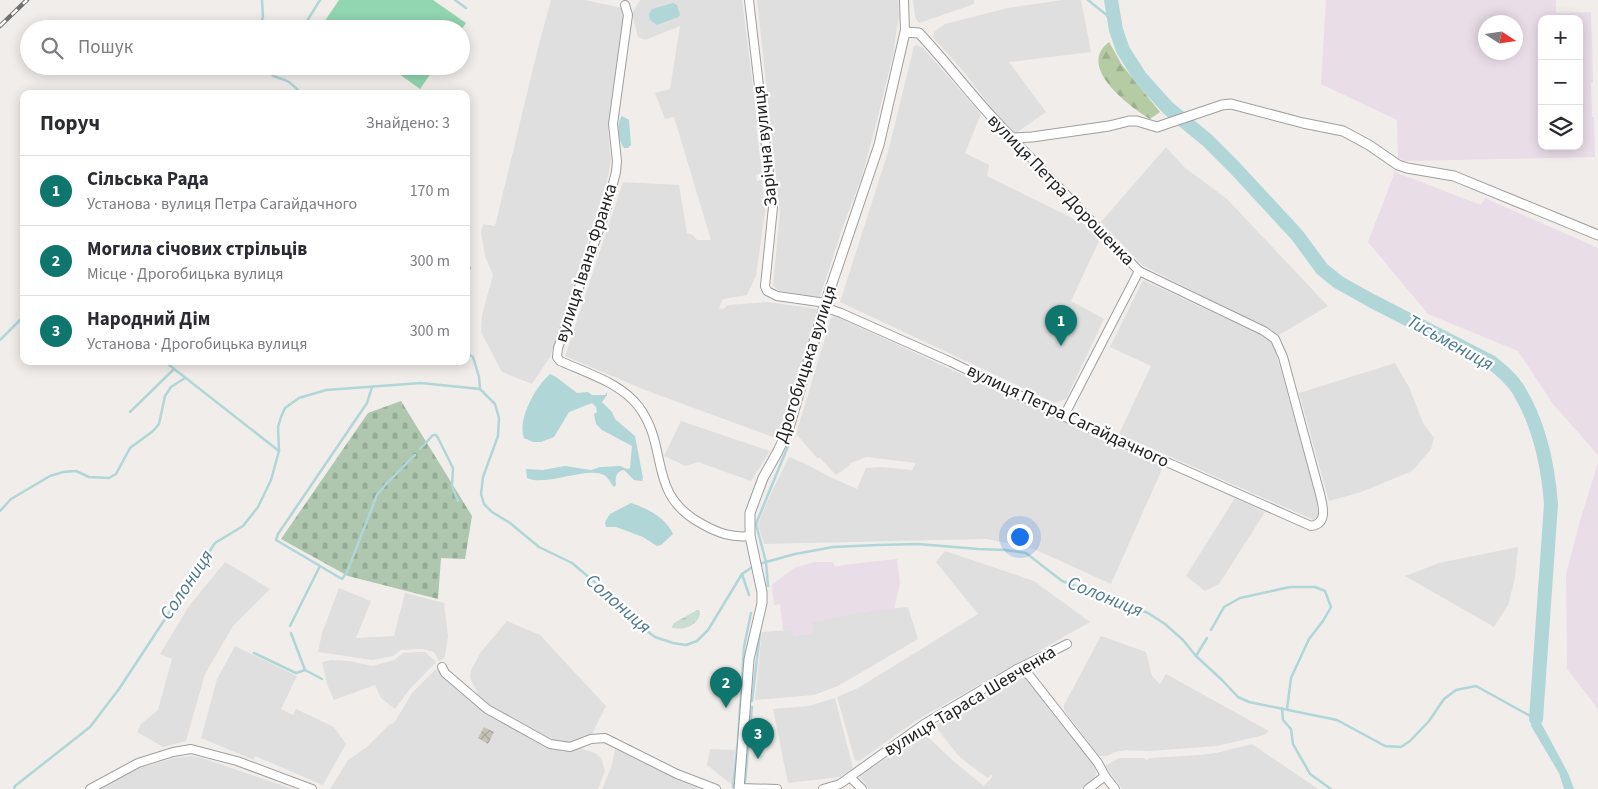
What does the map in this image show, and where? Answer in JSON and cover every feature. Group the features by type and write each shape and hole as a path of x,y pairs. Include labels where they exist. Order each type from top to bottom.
{"street":[{"name":"Зарічна вулиця","path":"749,0 773,201 765,286 767,290 777,296 825,305"},
{"name":"Дрогобицька вулиця","path":"739,789 749,659 762,608 762,592 750,536 749,520 752,503 789,428 825,305 878,145 905,32 904,0"},
{"name":"вулиця Івана Франка","path":"625,5 628,15 613,124 617,161 616,172 558,348 557,357 560,362 622,390 639,406 650,427 665,485 675,502 684,512 695,520 721,533 736,537 750,536"},
{"name":"вулиця Петра Дорошенка","path":"905,32 919,33 989,114 1139,271 1264,331 1275,339 1283,357 1322,503 1322,521 1316,526 1312,526"},
{"path":"1012,138 1032,138 1109,126 1128,121 1137,121 1157,127 1222,105 1239,106 1343,131 1369,144 1398,165 1454,176 1598,235"},
{"path":"1064,416 1139,271"},
{"name":"вулиця Петра Сагайдачного","path":"825,305 1064,416 1312,526"},
{"name":"вулиця Тараса Шевченка","path":"823,789 836,786 850,777 924,724 1017,669 1067,644"},
{"path":"442,667 445,673 480,704 543,741 563,747 578,745 594,738 605,738 677,774 716,789"},
{"path":"1017,669 1029,675 1098,763 1115,789"},
{"path":"90,789 138,764 173,752 192,749 237,761 312,789"},
{"path":"1088,789 1105,776"},
{"path":"850,777 862,789"},
{"path":"739,789 777,789"}],"shaded area":[{"path":"551,0 585,0 622,8 625,16 608,130 611,161 606,185 550,357 532,384 502,372 481,332 482,315 493,275 485,256 481,232 483,224 495,226"},
{"path":"640,0 742,0 758,125 756,125 762,173 756,175 757,181 762,180 765,211 756,276 747,295 723,299 719,308 723,309 728,305 767,302 817,309 784,428 778,439 645,390 565,356 623,182 679,185 687,233 693,235 697,240 711,240 674,117 665,119 655,93 670,89 680,26 645,40 638,37 632,13"},
{"path":"757,0 898,0 899,14 893,55 875,128 861,179 843,226 820,297 779,291 773,286 780,212"},
{"path":"913,0 974,0 974,4 919,23 915,17"},
{"path":"1063,0 1081,0 1091,52 1009,62 1046,112 1016,133 1008,129 963,71 933,37 934,32 945,24 1008,8"},
{"path":"1326,0 1556,0 1556,13 1591,12 1593,82 1591,83 1595,157 1405,161 1398,158 1397,120 1321,84"},
{"path":"917,45 923,48 981,114 965,153 989,165 987,176 1096,230 1100,239 1071,301 1104,319 1066,399 1055,403 840,302 888,152 914,46"},
{"path":"1166,147 1184,167 1227,199 1328,306 1279,335 1142,265 1101,222"},
{"path":"1395,172 1481,205 1485,198 1598,248 1598,455 1553,404 1518,351 1428,314 1368,242"},
{"path":"1143,280 1270,339 1273,343 1316,494 1318,519 1316,521 1119,434 1151,366 1110,347"},
{"path":"835,316 1163,467 1111,584 1034,549 987,539 764,544 758,524 789,457 857,489 866,468 881,467 912,470 916,463 866,457 851,463 836,475 819,457 818,459 796,434 831,318"},
{"path":"1395,363 1409,387 1423,423 1434,438 1431,449 1410,472 1361,492 1329,501 1299,393"},
{"path":"681,421 770,451 751,481 698,462 686,466 664,456"},
{"path":"1598,463 1598,709 1567,669 1566,574"},
{"path":"1235,498 1265,512 1219,584 1205,591 1186,576"},
{"path":"1518,547 1515,578 1508,605 1494,627 1405,576 1439,563"},
{"path":"945,551 1034,581 1090,622 917,720 859,761 855,760 837,697 858,688 978,614 936,562"},
{"path":"897,559 900,583 894,609 859,612 813,622 813,633 793,636 792,631 783,630 780,604 774,605 772,585 794,568 815,562 833,562 835,567"},
{"path":"225,562 270,589 233,626 205,674 186,741 163,747 137,732 141,724 158,710 172,659 160,654 189,606"},
{"path":"339,588 371,601 356,638 394,636 405,593 444,603 448,636 445,657 439,661 434,652 422,649 401,650 393,656 372,660 318,652 322,633"},
{"path":"908,607 918,639 838,686 814,695 755,700 762,632 788,630 793,631 794,636 812,633 812,622 859,612"},
{"path":"507,621 540,635 606,706 592,734 577,743 557,743 528,729 481,700 470,678 471,670 481,652"},
{"path":"1101,636 1146,652 1152,676 1160,684 1166,674 1269,731 1264,735 1217,746 1149,751 1126,750 1107,756 1099,756 1064,710 1064,705"},
{"path":"235,646 297,676 281,709 293,715 296,709 334,727 346,744 323,785 255,756 254,760 201,738 217,679"},
{"path":"425,652 436,662 409,690 395,709 381,698 375,685 334,700 327,684 322,662 331,660 349,661 372,666 394,660 403,653"},
{"path":"436,669 474,702 473,704 537,742 563,752 580,748 595,753 601,758 605,771 598,789 330,789 348,760 367,747 390,724 394,723 412,693"},
{"path":"1024,677 1050,707 1056,718 1073,736 1095,766 1096,774 1093,780 1081,789 869,789 859,776 924,733 951,759 984,786 993,776 991,775 988,778 967,763 957,754 935,726 948,717"},
{"path":"835,698 853,768 840,777 788,783 773,709 809,706"},
{"path":"484,727 494,732 488,744 478,738"},
{"path":"1252,744 1318,789 1122,789 1105,766 1119,758 1144,758 1146,760 1150,758 1199,755"},
{"path":"615,749 685,783 702,789 602,789 612,765"},
{"path":"710,749 735,750 732,785 707,765"},
{"path":"192,756 293,789 98,789 140,768 174,758"}],"green space":[{"path":"339,0 433,0 462,20 325,20"},
{"path":"1109,42 1122,65 1160,112 1150,119 1119,96 1102,74 1099,63 1100,52"},
{"path":"401,75 430,75 420,89"},
{"path":"401,401 472,516 465,559 441,558 438,599 348,576 281,539 368,413"},
{"path":"697,610 700,611 700,616 690,626 686,628 672,627 674,623"}],"water":[{"path":"673,3 677,5 680,15 678,17 657,25 650,20 649,14 652,9"},
{"path":"622,116 629,120 631,145 628,148 624,148 619,137 618,127"},
{"path":"550,374 577,393 588,392 592,395 605,395 607,392 602,402 612,412 615,419 635,436 642,481 634,480 624,470 618,473 614,487 606,476 597,473 544,480 527,478 526,469 543,470 565,466 591,470 600,467 620,466 627,469 630,468 632,446 602,430 596,424 594,414 597,412 596,407 592,403 569,412 554,437 541,442 533,442 524,438 523,422 529,403 539,386"},
{"path":"631,503 661,518 673,534 661,545 657,546 643,537 616,527 606,527 605,522 610,514"},
{"path":"1536,696 1539,719 1568,773 1574,789 1564,789 1559,773 1531,726"}],"waterway":[{"path":"262,0 262,20"},
{"path":"308,20 320,0"},
{"path":"455,0 466,8"},
{"path":"1088,0 1114,21"},
{"name":"Тисьмениця","path":"1111,0 1116,30 1123,50 1140,77 1168,108 1207,140 1235,168 1297,235 1322,269 1338,282 1372,301 1491,362 1518,389 1537,430 1548,474 1551,504 1536,719"},
{"path":"273,75 289,82 298,90"},
{"path":"813,360 826,319"},
{"path":"0,340 20,320"},
{"path":"470,355 473,357 479,377 480,389"},
{"path":"169,365 279,451"},
{"path":"130,412 174,369"},
{"path":"0,511 11,499 50,476 76,471 89,477 109,478 116,474 130,448 153,431 159,424 165,396 171,387 185,378"},
{"name":"Солониця","path":"14,789 15,786 90,727 119,689 215,543 243,526 258,507 271,480 279,451 278,427 281,417 285,408 299,398 326,390 421,383 480,389 495,404 499,418 498,436 483,477 481,494 484,504 539,547 572,563 597,584 625,614 655,637 686,645 697,641 708,630 742,574 754,566"},
{"path":"372,387 367,403 278,534 276,540 342,579 347,572 377,495 415,455"},
{"path":"791,437 793,428"},
{"path":"420,449 433,435 436,435 453,468 452,486 458,501"},
{"path":"768,586 766,562 756,524 788,446"},
{"name":"Солониця","path":"759,564 795,554 833,547 877,545 918,544 1026,553 1062,581 1148,613 1165,624 1238,697 1249,702 1337,720 1385,746 1401,747 1410,741 1429,721 1444,699 1456,690 1476,686 1534,718"},
{"path":"290,626 320,566"},
{"path":"742,574 749,595"},
{"path":"1211,630 1224,607 1240,598 1290,587 1315,587 1325,591 1331,607 1309,639 1291,678 1287,709"},
{"path":"733,787 744,647 751,613"},
{"path":"291,633 305,670 322,679"},
{"path":"752,701 760,633"},
{"path":"1196,656 1207,638"},
{"path":"254,653 296,673 305,670"},
{"path":"745,782 752,707"},
{"path":"1282,708 1283,720 1291,729 1293,744 1310,774 1331,789"}],"railway":[{"path":"0,26 27,0"}],"place":[{"name":"Сільська Рада","path":"1061,346"},
{"name":"Могила січових стрільців","path":"726,708"},
{"name":"Народний Дім","path":"758,759"}]}
